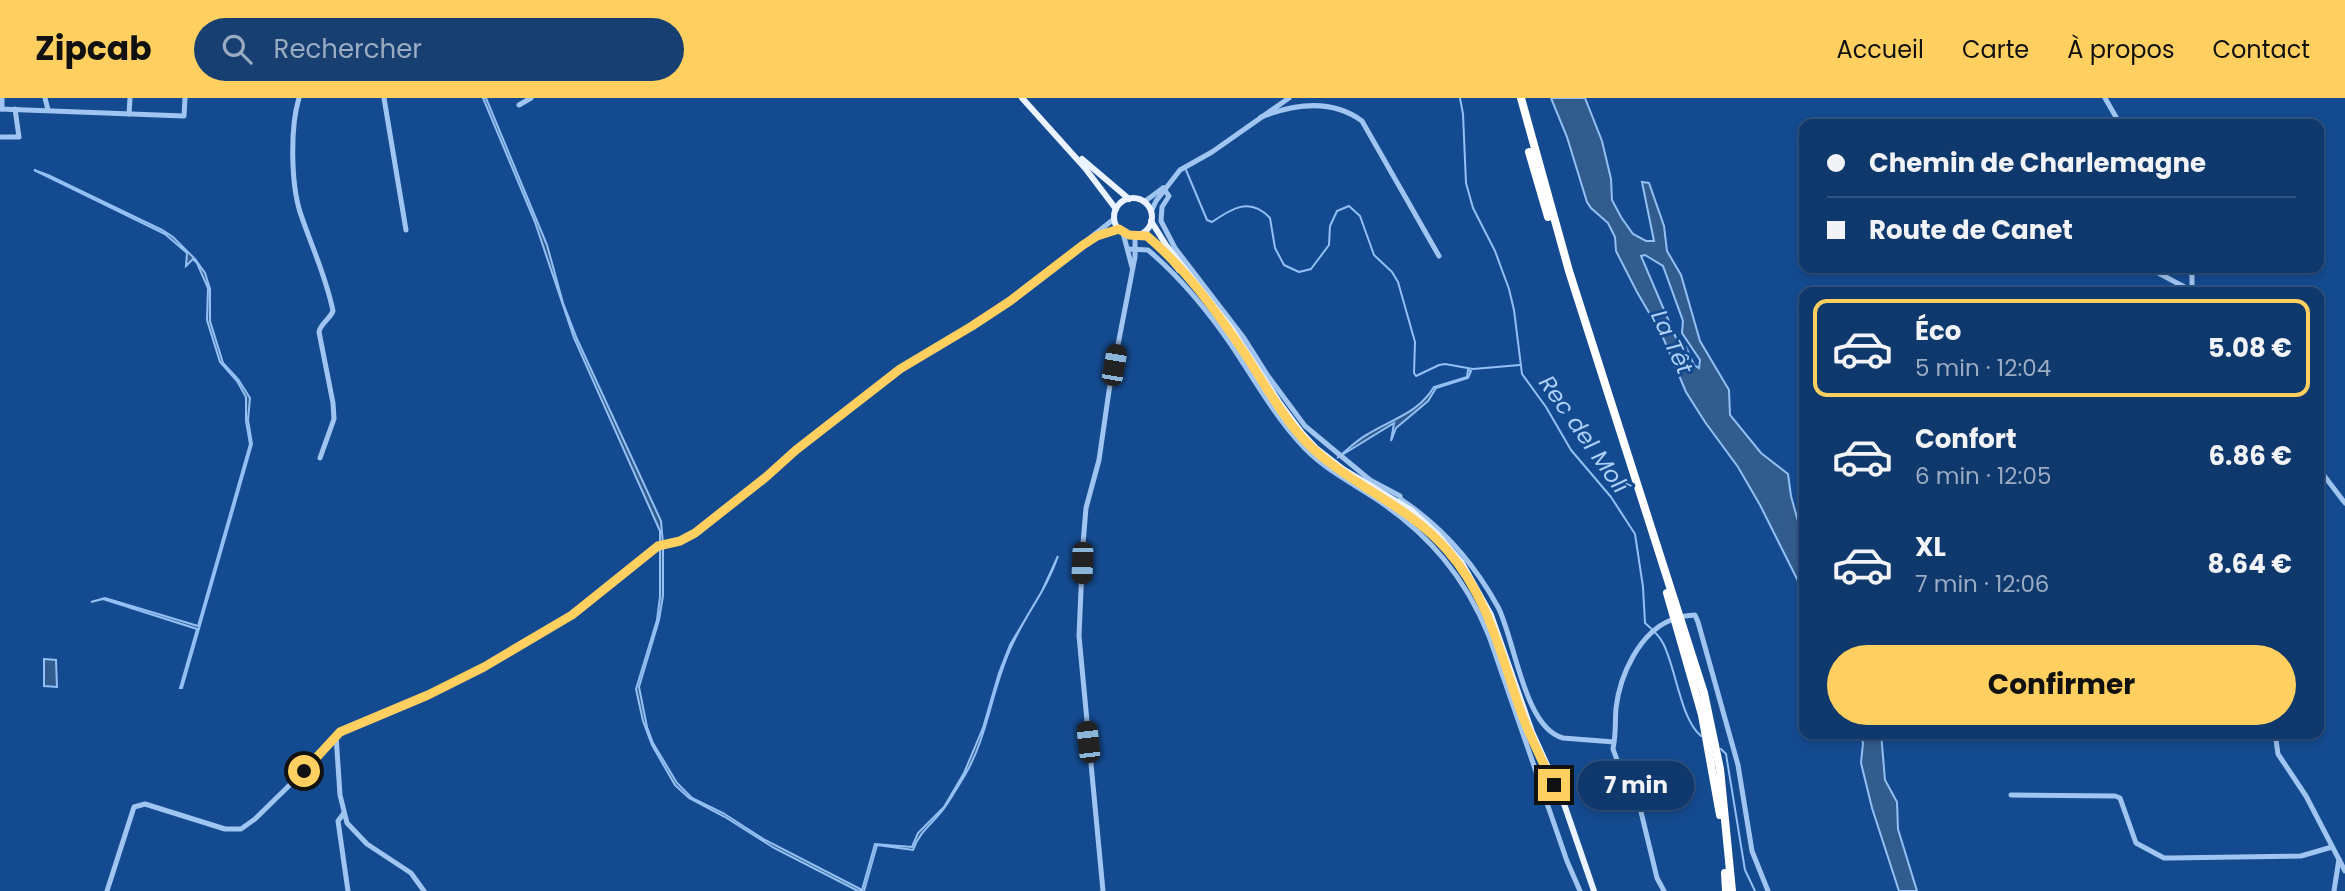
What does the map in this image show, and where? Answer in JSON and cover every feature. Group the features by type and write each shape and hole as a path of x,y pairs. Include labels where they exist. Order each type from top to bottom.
{"highway":[{"path":"1518,98 1549,221 1695,686 1714,775 1726,891"},
{"path":"1518,98 1569,271 1704,693 1720,769 1732,891"}],"main road":[{"path":"1023,98 1075,152 1129,199 1144,202 1151,212 1151,221 1147,229 1137,235"},
{"path":"1023,98 1086,168 1116,209"},
{"path":"1129,199 1116,209 1114,219 1121,231 1147,236 1202,296 1300,435 1342,472 1421,524 1459,565 1474,587 1488,616 1528,732 1560,799 1592,891"},
{"path":"1151,221 1166,245 1230,328 1302,433 1343,469 1401,502 1428,525 1462,563 1483,598 1502,645 1532,732 1562,798 1592,891"}],"street":[{"path":"2,98 1,109 184,116 185,98"},
{"path":"47,98 50,110"},
{"path":"129,114 130,98"},
{"path":"299,98 293,119 298,201 333,310 330,319 321,326 319,332 334,419 320,458"},
{"path":"384,98 406,230"},
{"path":"519,104 530,98"},
{"path":"1144,202 1164,188 1180,170 1212,152 1289,98"},
{"path":"2105,98 2117,119"},
{"path":"1261,117 1302,104 1352,113 1362,121 1438,256"},
{"path":"0,137 19,137 15,109"},
{"path":"1151,212 1164,188"},
{"path":"1164,188 1169,196 1162,207 1161,221 1175,248 1244,338 1286,402 1314,435 1370,480 1400,496 1401,502 1435,525 1452,543 1497,605 1530,701 1547,728 1563,738 1614,741"},
{"path":"107,891 134,807 145,804 225,829 241,829 276,800 336,735 428,695 572,615 661,546 680,541 695,533 900,369 1010,301 1114,219"},
{"path":"1083,245 1097,236 1121,231 1131,250"},
{"path":"1103,891 1081,663 1080,599 1086,508 1099,460 1132,270 1131,250 1137,235"},
{"path":"1131,250 1148,250 1178,279 1219,328 1285,425 1317,461 1410,525 1460,578 1489,636 1567,861 1580,891"},
{"path":"2158,273 2185,287"},
{"path":"2324,476 2345,503"},
{"path":"1685,617 1695,615 1698,622 1738,765 1752,851 1768,891"},
{"path":"1664,891 1657,878 1636,791 1623,776 1614,741 1618,698 1627,670 1649,634 1659,625 1671,620"},
{"path":"336,735 336,762 347,822 367,844 411,873 424,891"},
{"path":"2276,739 2278,754 2306,796 2345,871"},
{"path":"2011,795 2120,798 2136,843 2164,858 2301,856 2332,847"},
{"path":"344,813 338,821 348,891"},
{"path":"2334,891 2339,859"}],"water":[{"path":"483,98 486,98 547,245 563,303 577,339 661,521 663,544 660,545 660,531 574,338 535,222"},
{"name":"La Têt","path":"1551,98 1585,98 1602,141 1611,179 1612,200 1633,234 1646,241 1654,241 1642,182 1649,183 1664,226 1667,251 1681,275 1700,341 1729,390 1730,415 1761,453 1788,474 1799,525 1799,583 1738,467 1686,392 1662,335 1616,251 1615,237 1608,223 1587,202 1567,137","holes":["1645,255 1663,266 1683,321 1682,333 1700,360 1699,368 1694,365 1686,347 1680,346 1641,256"]},
{"path":"34,170 162,230 195,259 205,273 210,289 210,321 223,363 238,379 250,398 248,420 252,444 182,688 197,629 103,599 91,602 105,598 198,626 250,444 246,397 237,381 220,362 207,320 208,288 197,263 193,259 186,266 187,253 165,234"},
{"path":"1468,370 1471,371 1468,378 1436,388 1428,401 1396,428 1391,441 1394,423 1337,458 1364,436 1413,410 1434,387 1467,377"},
{"path":"660,547 663,547 663,596 659,620 639,687 653,743 677,783 692,798 723,813 765,840 862,890 875,844 912,847 918,833 944,807 964,773 983,728 1010,645 1040,594 1006,659 980,743 965,775 945,807 919,837 913,850 877,845 864,891 858,891 774,848 689,798 675,785 652,745 636,689 657,620"},
{"path":"44,659 56,660 57,687 44,686"},
{"path":"1862,739 1882,739 1885,780 1897,802 1898,829 1917,891 1899,891 1872,808 1861,763"}],"waterway":[{"name":"Rec del Molí","path":"1460,98 1466,183 1473,208 1495,251 1509,289 1522,374 1546,407 1571,450 1611,497 1635,534 1645,623 1657,635 1668,653 1683,705 1701,736"},
{"path":"1186,170 1207,220 1212,222 1241,207 1248,206 1263,211 1270,218 1275,248 1284,265 1299,272 1311,269 1329,245 1330,226 1337,211 1349,206 1360,216 1374,255 1392,272 1398,282 1415,342 1416,376 1445,364 1473,369 1520,365"},
{"name":"Rec del Molí","path":"1721,749 1726,754 1745,870 1755,891"}],"route":[{"path":"304,771 340,732 384,715 484,667 572,615 652,550 680,541 719,516 796,450 900,369 1010,301 1097,236 1119,229 1129,235 1147,236 1192,284 1242,350 1287,420 1314,450 1342,472 1421,524 1459,565 1474,587 1488,616 1528,732 1554,785"}]}
